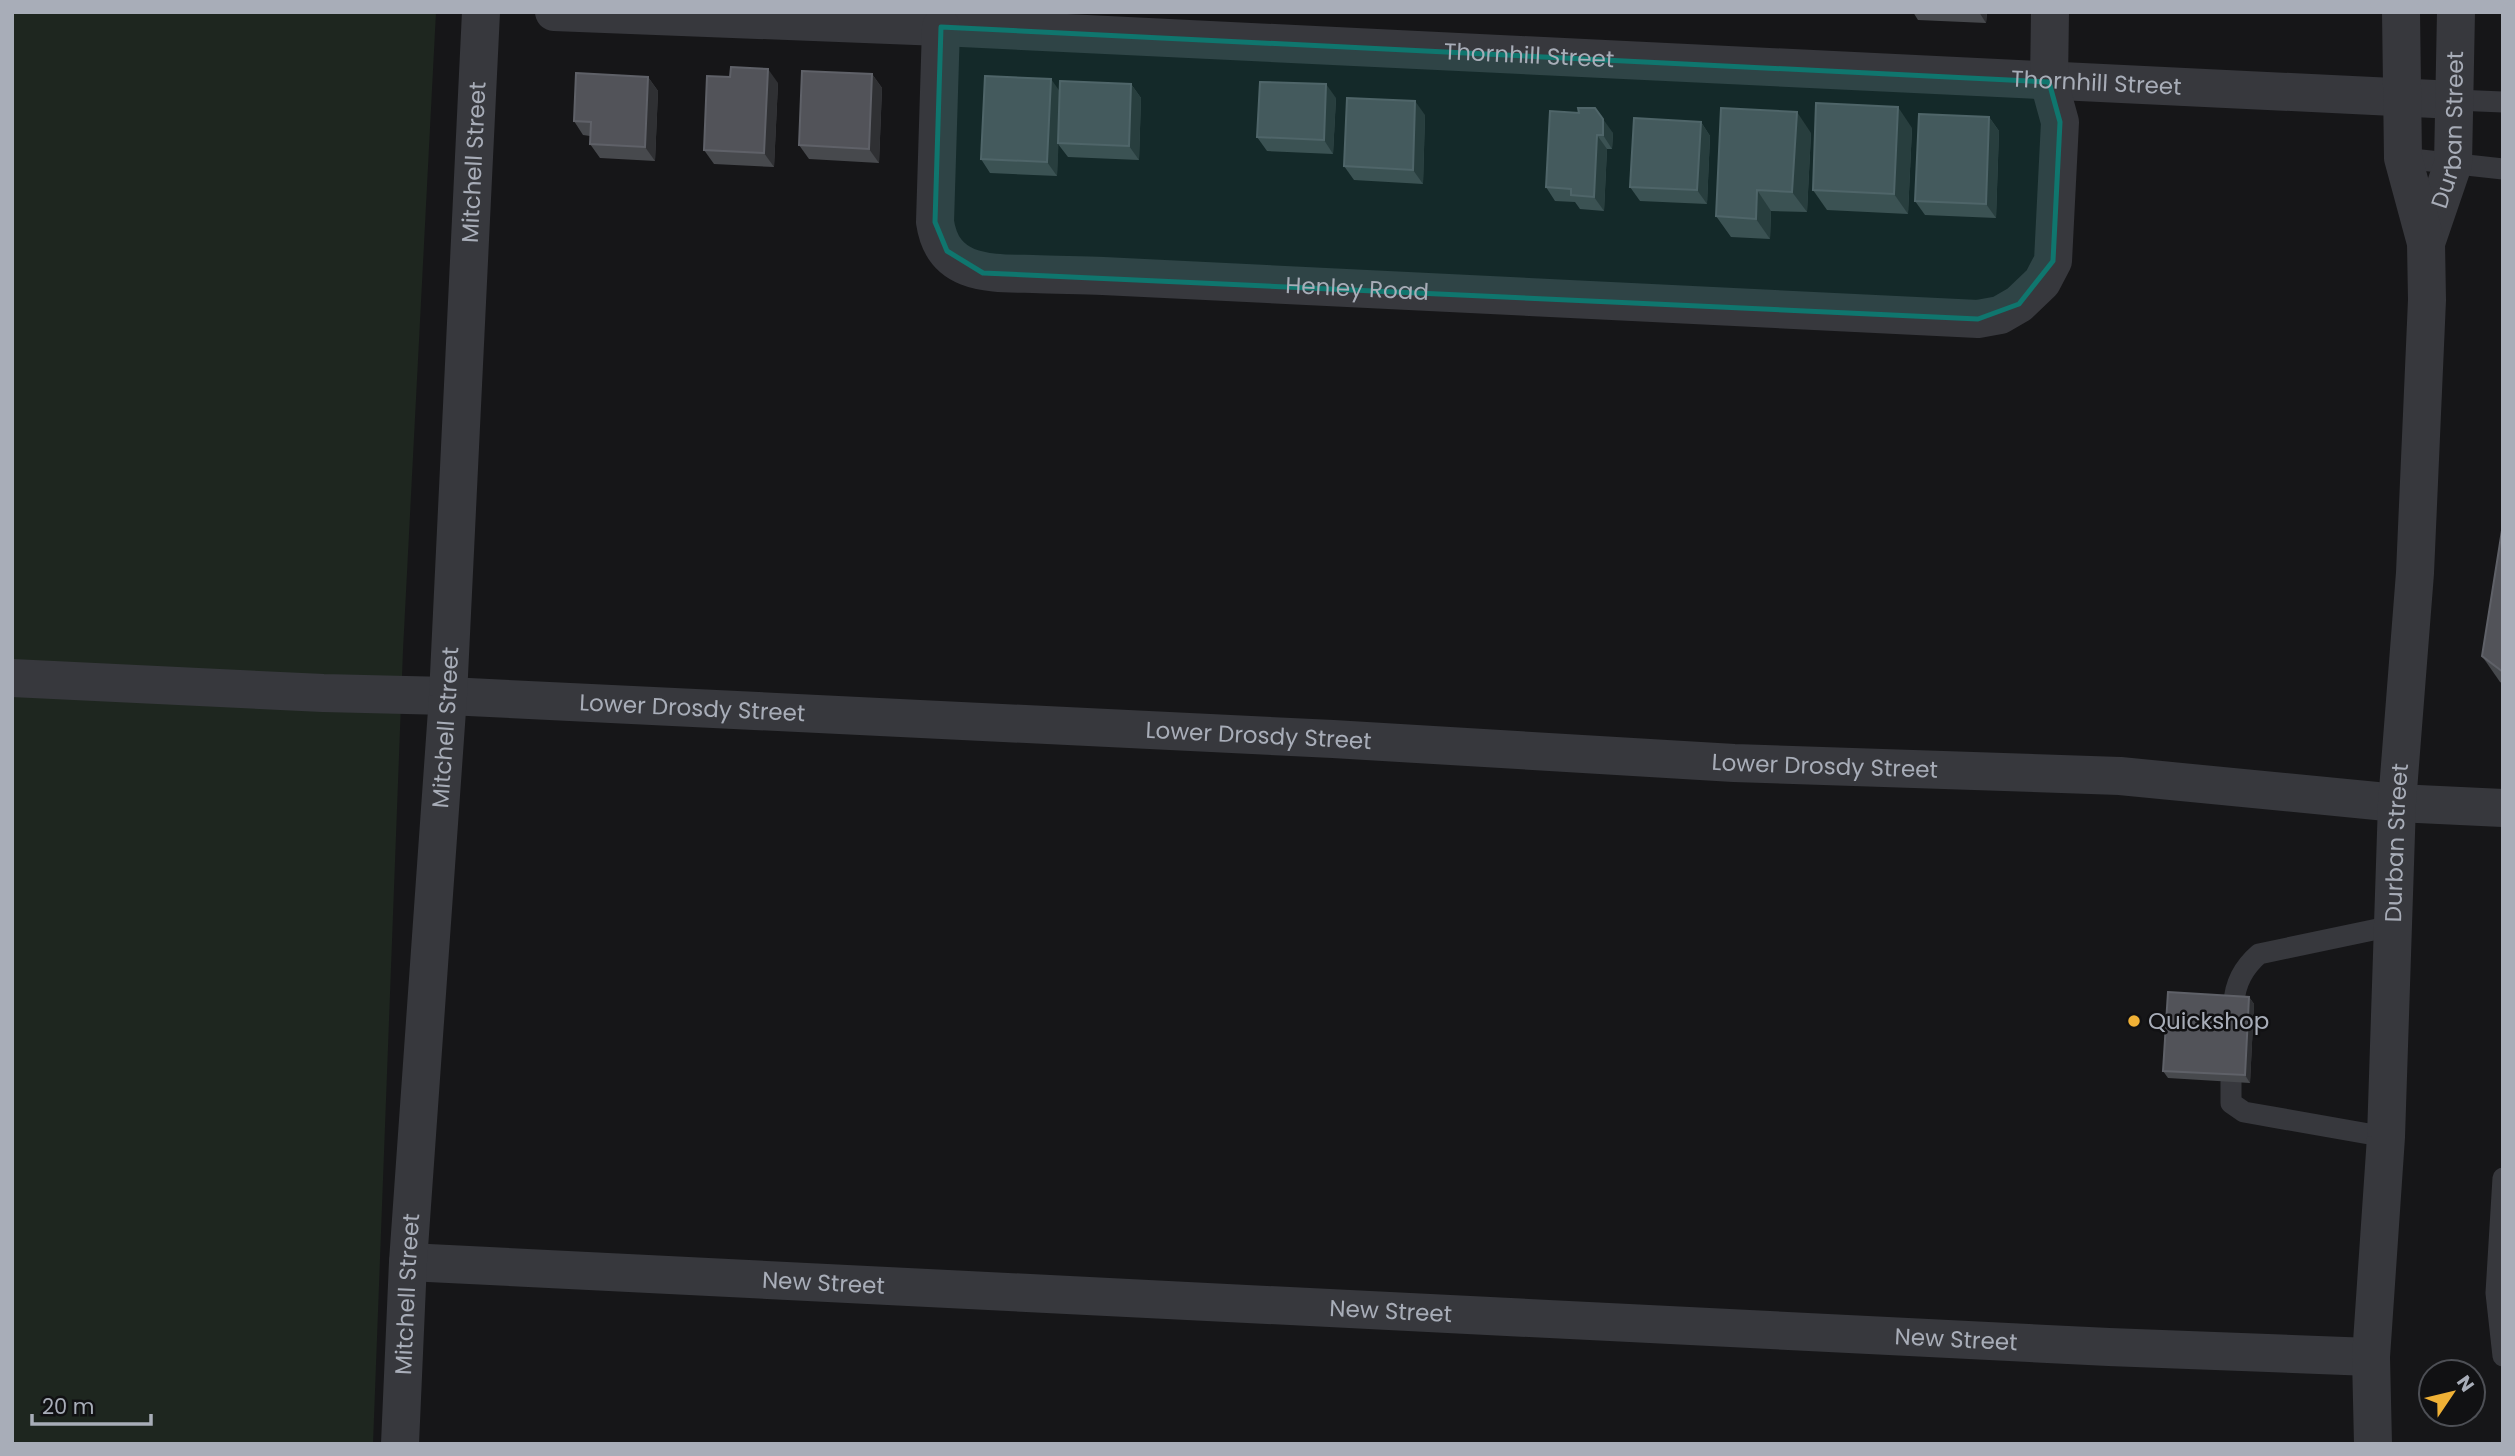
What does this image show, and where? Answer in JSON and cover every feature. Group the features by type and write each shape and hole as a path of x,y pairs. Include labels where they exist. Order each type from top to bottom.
{"street":[{"name":"Mitchell Street","path":"400,1444 408,1262 448,696 481,12"},
{"name":"Thornhill Street","path":"554,12 941,27 2455,100"},
{"path":"2049,82 2050,12"},
{"name":"Durban Street","path":"2373,1444 2371,1357 2386,1137 2397,803 2415,573 2427,300 2426,243 2403,158 2401,12"},
{"name":"Durban Street","path":"2426,243 2453,164 2456,12"},
{"name":"Henley Road","path":"941,27 935,222 937,234 941,244 955,259 984,273 1103,276 1978,319 2000,315 2020,304 2049,273 2053,261 2060,122 2049,82"},
{"name":"Lower Drosdy Street","path":"12,678 309,693 448,696 1333,739 1734,763 2120,776 2397,803 2503,808"},
{"name":"New Street","path":"408,1262 2109,1347 2371,1357"}],"lane":[{"name":"Thornhill Street","path":"2455,100 2503,102"},
{"path":"2403,158 2503,169"},
{"path":"2234,1003 2239,980 2247,965 2259,954 2392,926"},
{"path":"2231,1082 2231,1103 2244,1112 2386,1137"},
{"path":"2503,1178 2496,1293 2503,1356"}],"highlighted area":[{"path":"941,27 2049,82 2060,122 2053,261 2019,304 1978,319 983,273 947,251 935,222"}],"shaded area":[{"path":"12,12 436,12 403,650 373,1444 12,1444"}],"building":[{"path":"731,67 768,69 764,153 704,150 707,76 730,77"},
{"path":"802,71 872,74 869,149 799,145"},
{"path":"576,73 648,77 645,147 590,144 591,122 574,121"},
{"path":"985,76 1051,79 1047,162 981,159"},
{"path":"1060,81 1131,84 1129,146 1058,143"},
{"path":"1260,82 1326,84 1324,140 1257,137"},
{"path":"1347,98 1415,101 1413,170 1344,166"},
{"path":"1816,103 1898,107 1894,194 1813,190"},
{"path":"1578,108 1595,108 1603,119 1603,135 1597,135 1594,197 1571,195 1571,189 1546,187 1550,111 1579,113"},
{"path":"1721,108 1797,112 1792,192 1757,190 1756,219 1716,216"},
{"path":"1919,114 1989,117 1986,204 1915,201"},
{"path":"1634,118 1701,122 1697,190 1630,187"},
{"path":"2503,524 2503,672 2482,656"},
{"path":"2168,992 2249,997 2245,1075 2163,1071"}],"place":[{"name":"Quickshop","path":"2134,1021"}]}
